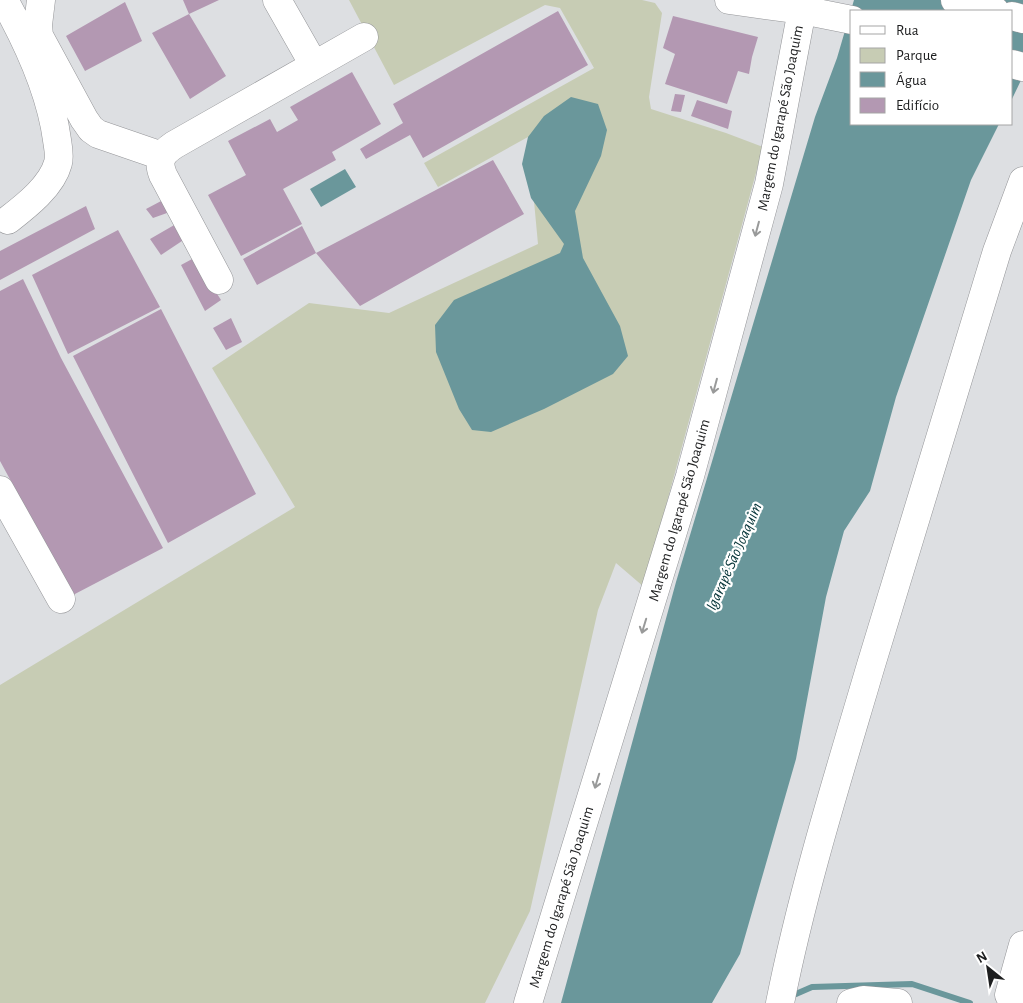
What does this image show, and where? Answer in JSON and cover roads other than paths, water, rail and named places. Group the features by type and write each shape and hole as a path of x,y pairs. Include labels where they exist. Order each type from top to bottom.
{"street":[{"path":"4,0 17,23 44,89 56,126 58,147 58,162 53,175 32,201 8,220"},
{"path":"41,0 38,25 39,36 91,130 162,156"},
{"path":"278,0 314,65"},
{"path":"729,0 794,5 846,19"},
{"path":"956,0 991,10"},
{"name":"Margem do Igarapé São Joaquim","path":"528,1003 693,466 769,184 794,5"},
{"path":"219,280 163,175 160,165 162,156 174,145 364,37"},
{"path":"780,1003 789,954 840,769 994,261 1023,181"},
{"path":"0,490 60,599"},
{"path":"1016,996 1023,944"},
{"path":"851,1003 863,1000 898,1003"}],"water":[{"path":"854,0 1023,0 1023,76 1013,97 1013,10 851,10"},
{"name":"Igarapé São Joaquim","path":"850,14 850,125 998,125 971,180 896,397 870,491 844,531 826,597 796,759 740,954 712,1003 561,1003 676,582 815,117 837,58"},
{"path":"571,97 598,104 607,130 601,156 575,211 583,258 620,326 628,356 613,374 544,409 491,432 472,430 459,409 436,352 435,325 454,300 560,253 564,244 531,198 522,164 528,137 544,116"},
{"path":"345,169 356,187 321,207 310,189"}],"waterway":[{"path":"789,997 812,987 912,984 970,1003"}]}
